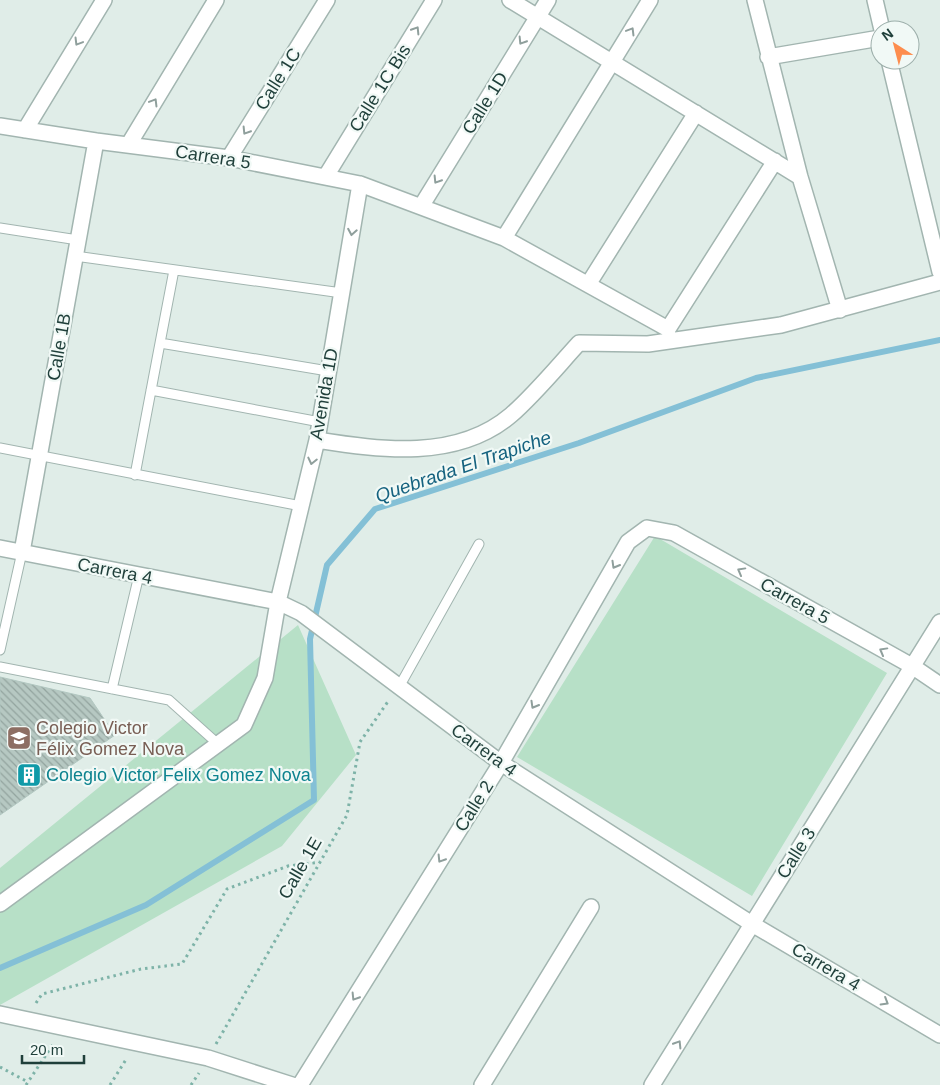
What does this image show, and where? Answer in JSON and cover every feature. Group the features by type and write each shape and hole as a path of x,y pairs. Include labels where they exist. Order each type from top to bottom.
{"street":[{"path":"25,130 104,0"},
{"path":"129,144 216,0"},
{"name":"Calle 1C","path":"229,158 327,0"},
{"name":"Calle 1C Bis","path":"326,176 434,0"},
{"path":"510,0 800,177"},
{"name":"Calle 1D","path":"422,206 548,0"},
{"path":"504,238 650,0"},
{"path":"755,0 800,177 840,310"},
{"path":"875,0 880,20"},
{"path":"768,57 870,40"},
{"path":"891,70 940,272"},
{"path":"589,283 696,113"},
{"name":"Carrera 5","path":"0,126 96,141 229,158 360,184 504,238 589,283 668,329 775,161"},
{"name":"Calle 1B","path":"22,552 96,141"},
{"name":"Avenida 1D","path":"0,904 244,725 265,678 278,602 317,440 360,184"},
{"path":"317,440 404,451 474,439 510,416 579,344 648,344 781,325 940,282"},
{"name":"Carrera 5","path":"647,528 674,533 912,666 940,685"},
{"name":"Calle 2","path":"300,1085 501,763 628,542 647,528"},
{"name":"Carrera 4","path":"0,548 278,602 301,613 501,763 752,924 940,1035"},
{"name":"Calle 3","path":"652,1085 940,622"},
{"path":"482,1085 591,908"},
{"path":"0,1014 25,1021 208,1058 292,1085"}],"lane":[{"path":"0,228 78,240"},
{"path":"75,256 342,293"},
{"path":"135,475 174,270"},
{"path":"160,343 328,371"},
{"path":"151,390 320,422"},
{"path":"0,448 40,458 301,506"},
{"path":"399,687 479,544"},
{"path":"0,650 22,552"},
{"path":"112,689 139,575"},
{"path":"0,667 169,700 218,744"}],"path":[{"name":"Calle 1E","path":"208,1058 347,815 360,742 399,687"},
{"path":"25,1021 42,994 141,969 182,964 227,889 288,866 320,862"},
{"path":"0,1067 27,1084 55,1041"},
{"path":"110,1085 127,1058"}],"green space":[{"path":"655,536 887,673 752,896 517,757"},
{"path":"298,625 356,755 282,846 0,1005 0,868"}],"building":[{"name":"Colegio Victor Felix Gomez Nova","path":"0,677 90,698 115,735 0,815"}],"waterway":[{"name":"Quebrada El Trapiche","path":"0,968 146,905 314,800 310,639 327,565 375,509 579,443 756,378 940,340"}],"place":[{"name":"Colegio Victor Félix Gomez Nova","path":"19,738"},
{"name":"Colegio Victor Felix Gomez Nova","path":"29,775"}]}
